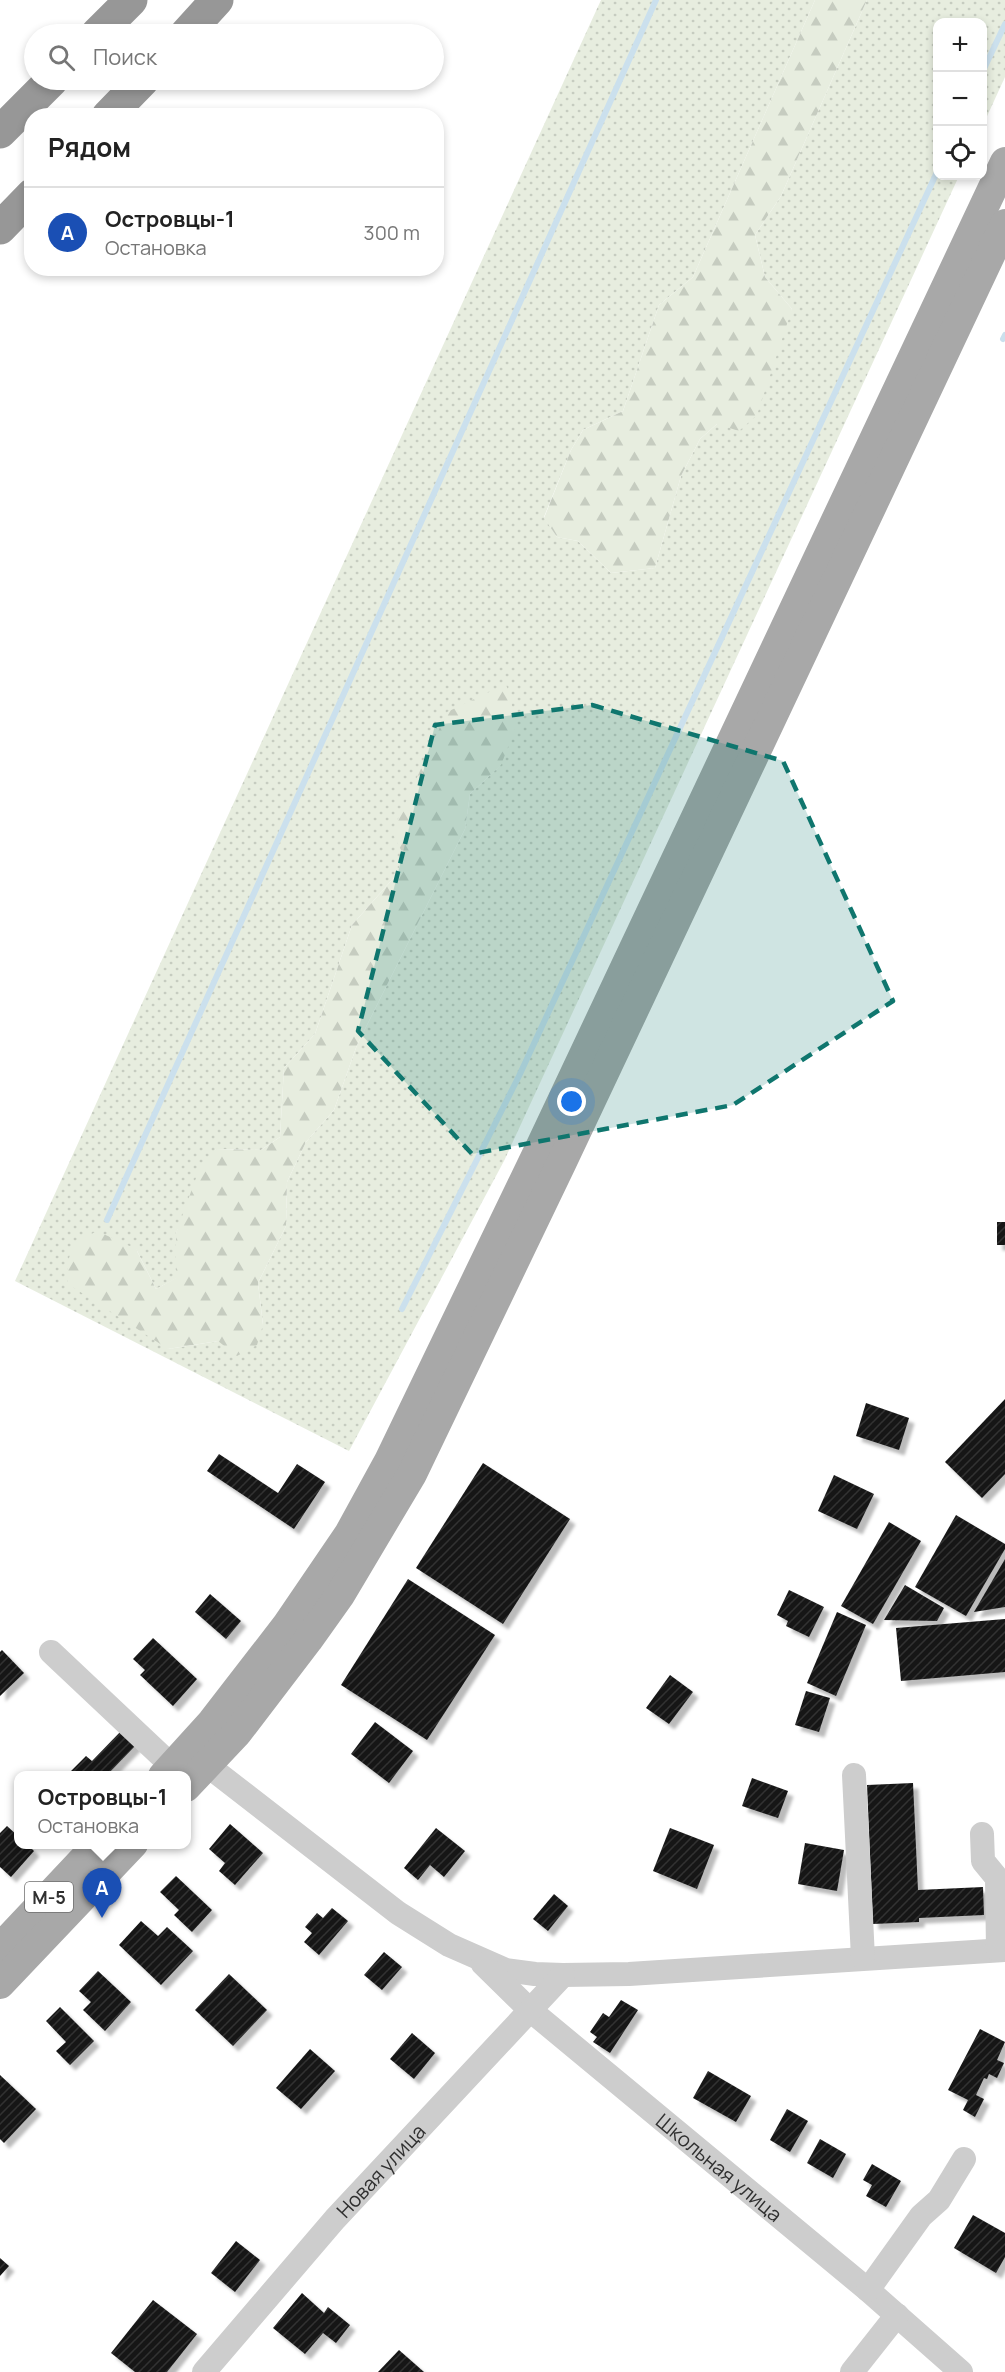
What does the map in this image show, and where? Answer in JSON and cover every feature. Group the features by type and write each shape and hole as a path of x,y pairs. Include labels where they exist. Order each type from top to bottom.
{"highway":[{"path":"107,24 131,0"},
{"path":"195,24 217,0"},
{"path":"0,132 42,90"},
{"path":"116,108 133,90"},
{"path":"0,228 24,203"}],"main road":[{"path":"183,1769 219,1713 287,1626 349,1534 389,1461 538,1152 1005,162"},
{"path":"183,1769 237,1733 308,1641 340,1595 412,1474 1005,224"},
{"name":"М-5","path":"0,1948 95,1849"},
{"name":"М-5","path":"0,1984 128,1849"}],"street":[{"path":"51,1652 183,1769"},
{"path":"191,1774 352,1865 406,1918 448,1945 506,1970 535,1974 639,1973 1002,1950 997,1878 982,1862 982,1834"},
{"path":"854,1775 863,1958"},
{"name":"Школьная улица","path":"479,1960 530,2010 868,2290 961,2372"},
{"name":"Новая улица","path":"204,2372 335,2219 563,1975"},
{"path":"868,2290 921,2216 939,2200 964,2159"},
{"path":"852,2372 897,2315"}],"highlighted area":[{"path":"592,705 783,761 893,1001 733,1105 472,1154 358,1031 435,725"}],"green space":[{"path":"601,0 815,0 693,277 659,305 623,411 583,430 571,450 544,517 557,537 578,541 611,573 655,568 681,476 700,439 717,424 792,309 765,277 755,235 781,196 867,0 1005,0 1005,77 987,116 987,18 933,18 933,180 957,180 504,1161 349,1451 15,1281","holes":["501,765 470,794 465,829 357,1045 334,1110 306,1142 287,1182 286,1226 258,1283 263,1325 218,1341 168,1349 136,1249 156,1289 177,1278 176,1233 216,1149 261,1150 280,1137 284,1068 315,1034 352,925 398,873 402,852"]},
{"path":"815,0 867,0 781,196 755,235 765,277 792,309 757,415 739,431 717,424 700,439 681,476 655,568 611,573 578,541 557,537 544,518 571,450 583,430 623,411 659,305 693,277"},
{"path":"506,684 517,724 501,765 470,794 465,829 357,1045 334,1110 306,1142 287,1182 286,1226 258,1283 263,1325 257,1345 237,1356 218,1341 168,1349 68,1284 69,1258 75,1246 97,1231 136,1249 156,1289 176,1278 176,1233 200,1167 216,1149 261,1150 280,1137 284,1068 315,1034 352,925 398,873 402,852 392,832 447,712"}],"building":[{"path":"997,1222 1005,1222 1005,1245 997,1245"},
{"path":"1005,1399 1005,1474 982,1498 945,1462"},
{"path":"866,1403 909,1418 899,1450 856,1436"},
{"path":"219,1454 278,1493 297,1464 325,1482 294,1529 207,1471"},
{"path":"483,1463 570,1519 503,1624 416,1568"},
{"path":"834,1475 874,1494 857,1529 818,1511"},
{"path":"956,1515 1005,1544 1005,1549 966,1616 915,1587"},
{"path":"889,1522 921,1541 873,1624 841,1606"},
{"path":"1005,1559 1005,1607 974,1612"},
{"path":"408,1579 495,1635 427,1740 341,1685"},
{"path":"905,1585 944,1608 937,1621 884,1620"},
{"path":"789,1590 824,1607 809,1637 786,1626 788,1621 777,1615"},
{"path":"210,1594 241,1621 226,1639 195,1612"},
{"path":"837,1612 866,1625 836,1696 807,1683"},
{"path":"1005,1619 1005,1672 901,1681 896,1628"},
{"path":"153,1638 197,1679 173,1706 140,1675 145,1670 133,1659"},
{"path":"2,1650 24,1673 0,1696 0,1652"},
{"path":"670,1675 693,1692 669,1724 646,1708"},
{"path":"806,1691 830,1698 819,1732 795,1725"},
{"path":"375,1722 413,1751 389,1783 351,1754"},
{"path":"122,1730 137,1744 111,1771 71,1771 86,1756 92,1761"},
{"path":"752,1778 788,1791 778,1818 742,1806"},
{"path":"913,1783 918,1890 983,1887 984,1915 919,1918 919,1922 873,1924 867,1785"},
{"path":"230,1824 263,1853 235,1885 219,1871 225,1863 209,1849"},
{"path":"7,1826 14,1832 14,1849 34,1851 11,1877 0,1867 0,1833"},
{"path":"436,1828 465,1851 444,1877 430,1865 418,1880 404,1868"},
{"path":"670,1828 714,1845 697,1889 653,1871"},
{"path":"805,1843 844,1850 837,1891 798,1884"},
{"path":"176,1876 212,1910 192,1932 174,1915 179,1910 160,1892"},
{"path":"554,1894 568,1906 548,1931 533,1919"},
{"path":"332,1908 348,1921 319,1955 304,1942 312,1933 305,1927 317,1913 323,1918"},
{"path":"141,1921 158,1936 167,1927 193,1951 161,1985 119,1945"},
{"path":"384,1952 402,1967 382,1990 364,1975"},
{"path":"98,1971 131,2002 105,2031 83,2010 91,2002 79,1991"},
{"path":"229,1974 267,2010 233,2046 195,2010"},
{"path":"621,2000 638,2010 610,2053 593,2042 597,2037 590,2032 603,2013 609,2017"},
{"path":"60,2007 94,2041 70,2065 56,2051 66,2042 46,2021"},
{"path":"980,2029 1005,2042 997,2060 1004,2063 997,2078 989,2074 987,2079 984,2078 976,2095 984,2099 975,2117 963,2110 968,2100 948,2090"},
{"path":"412,2033 435,2053 414,2079 390,2059"},
{"path":"310,2049 335,2071 301,2109 276,2088"},
{"path":"708,2071 751,2096 736,2122 693,2098"},
{"path":"0,2075 36,2109 4,2143 0,2139"},
{"path":"787,2109 808,2121 790,2152 770,2140"},
{"path":"820,2139 846,2154 833,2178 807,2163"},
{"path":"872,2164 901,2181 886,2207 866,2196 872,2185 863,2180"},
{"path":"973,2215 1005,2233 1005,2257 996,2273 954,2248"},
{"path":"236,2241 260,2260 235,2292 211,2273"},
{"path":"0,2258 9,2266 0,2276"},
{"path":"302,2293 324,2313 328,2307 350,2325 336,2343 323,2333 305,2354 273,2328"},
{"path":"153,2300 197,2334 167,2372 135,2372 111,2353"},
{"path":"399,2350 424,2372 378,2372"}],"waterway":[{"path":"107,1220 656,0"},
{"path":"982,72 1005,24"},
{"path":"402,1309 519,1076 933,180"},
{"path":"1003,339 1005,335"}],"place":[{"name":"Островцы-1","path":"102,1918"}]}
